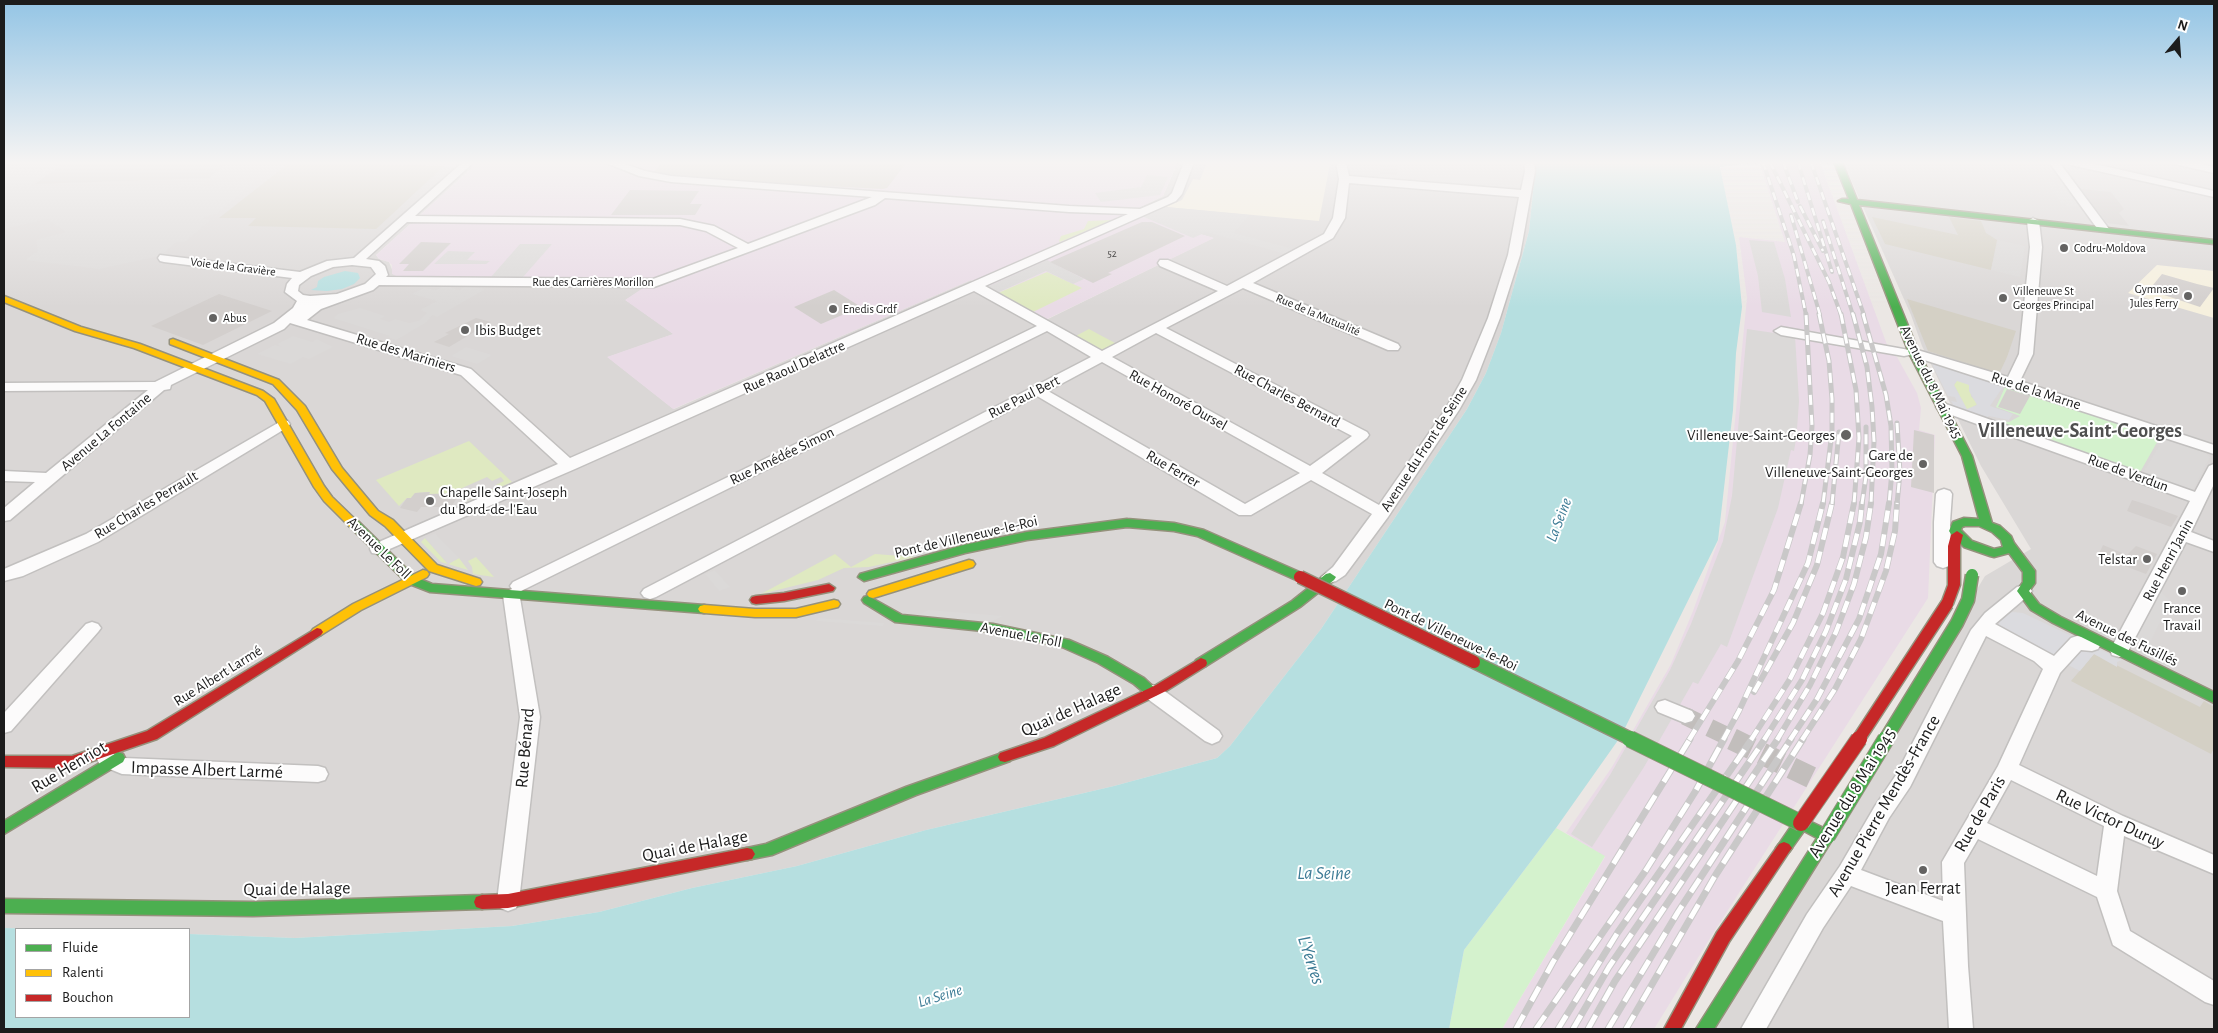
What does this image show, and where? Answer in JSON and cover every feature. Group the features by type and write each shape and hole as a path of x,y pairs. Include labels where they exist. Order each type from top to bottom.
{"main road":[{"name":"Avenue du 8 Mai 1945","path":"1848,210 1909,352 1938,425"},
{"name":"Avenue du 8 Mai 1945","path":"1857,210 1909,352 1943,407 1970,465 1987,526"},
{"path":"1936,210 2214,242"},
{"path":"18,292 94,323 129,332"},
{"name":"Avenue Le Foll","path":"4,299 78,329 125,344 267,378 285,390 301,408 317,438 352,490 434,568 480,583 516,591 755,613 796,613 834,604"},
{"name":"Avenue Le Foll","path":"159,338 211,365 269,399 319,487 328,499 411,580 430,588 669,594"},
{"path":"1958,523 1987,526 2003,534 2008,539 2009,545 2024,562 2027,589"},
{"name":"Avenue des Fusillés","path":"1958,523 1968,544 2016,565 2027,589 2044,614 2214,698"},
{"name":"Pont de Villeneuve-le-Roi","path":"864,577 964,549 1028,536 1112,524 1174,526 1200,533 1300,577 1826,836"},
{"name":"Pont de Villeneuve-le-Roi","path":"1018,550 1055,539 1075,530"},
{"name":"Avenue du 8 Mai 1945","path":"1704,1029 1957,623 1968,600 1973,566 1989,552 2005,551 2009,548 2009,545"},
{"name":"Pont de Villeneuve-le-Roi","path":"834,604 851,607 870,597 980,561"},
{"name":"Rue Albert Larmé","path":"4,762 72,762 106,758 152,734 356,607 434,568"},
{"name":"Avenue du 8 Mai 1945","path":"1672,1029 1723,937 1829,784 1947,604 1954,585 1955,569"},
{"path":"851,576 864,577 873,584 870,597"},
{"name":"Quai de Halage","path":"4,906 253,909 508,901 767,850 911,790 1049,742 1152,692 1296,604 1330,577"},
{"path":"747,600 784,597 833,584 828,597 834,604"},
{"name":"Avenue Le Foll","path":"870,597 899,619 993,628 1065,643 1103,660 1152,692"},
{"name":"Rue Henriot","path":"4,828 78,781 106,758"},
{"path":"72,762 83,769 78,781"}],"street":[{"path":"357,261 417,210"},
{"name":"Rue des Carrières Morillon","path":"377,281 646,284 660,282 854,210"},
{"path":"1096,210 1144,212"},
{"name":"Rue Raoul Delattre","path":"378,549 1148,210"},
{"name":"Rue Paul Bert","path":"650,593 1321,242 1329,236 1339,218 1340,210"},
{"name":"Avenue du Front de Seine","path":"1330,577 1339,571 1382,513 1452,410 1469,380 1494,318 1514,255 1523,210"},
{"path":"2090,210 2103,228"},
{"path":"407,219 680,222 710,228 748,249"},
{"path":"2012,382 2026,354 2036,247 2033,221"},
{"name":"Voie de la Gravière","path":"164,258 302,276"},
{"path":"211,365 288,329 316,306 332,299 358,292 377,281 382,275 379,266 357,261 326,266 302,276 293,284 291,290 296,296 304,299 332,299"},
{"path":"1164,263 1228,291"},
{"name":"Rue de la Mutualité","path":"1243,283 1393,347"},
{"name":"Rue Honoré Oursel","path":"975,286 1045,327 1382,513"},
{"path":"211,365 282,324 299,310 304,299"},
{"name":"Rue des Mariniers","path":"298,321 466,372 570,466"},
{"name":"Rue Amédée Simon","path":"516,591 1045,327"},
{"name":"Rue Charles Bernard","path":"1156,328 1362,435 1310,474"},
{"name":"Rue de la Marne","path":"1781,331 1909,352 2012,382 2214,450"},
{"name":"Avenue La Fontaine","path":"4,516 160,386 170,385 211,365"},
{"path":"4,387 160,386"},
{"name":"Rue Ferrer","path":"1037,390 1245,511 1310,474"},
{"name":"Rue de Verdun","path":"1943,407 2200,499"},
{"name":"Rue Charles Perrault","path":"4,575 17,572 92,538 283,424"},
{"name":"Rue Henri Janin","path":"2119,650 2182,534 2214,469"},
{"path":"4,476 50,478"},
{"name":"Avenue du 8 Mai 1945","path":"1944,494 1958,523 1943,564 1955,569"},
{"path":"2182,534 2214,547"},
{"name":"Avenue Pierre Mendès-France","path":"1753,1029 1815,921 1848,873 1873,807 1902,781 1983,626 2002,608 2027,589"},
{"name":"Rue Bénard","path":"508,901 530,717 516,591"},
{"path":"1983,626 2041,656 2048,661 2052,669"},
{"path":"4,726 92,628"},
{"name":"Rue de Paris","path":"1961,1029 1956,966 1953,862 2006,769 2052,669 2077,643 2092,644"},
{"name":"Avenue Le Foll","path":"1152,692 1212,736"},
{"path":"1665,706 1685,716"},
{"name":"Impasse Albert Larmé","path":"106,758 122,766 318,774"},
{"name":"Rue Victor Duruy","path":"2006,769 2115,822 2214,865"},
{"path":"2115,822 2106,891 2121,938 2214,994"},
{"path":"1974,827 2106,891"},
{"path":"1848,873 1858,879 1956,916"}],"shaded area":[{"path":"4,210 425,210 376,255 379,259 389,262 393,272 398,277 656,280 626,300 674,334 608,357 674,409 971,280 1046,320 1213,238 1140,216 1139,210 1531,210 1529,231 1501,333 1486,373 1467,409 1321,629 1230,746 1217,758 1114,786 926,830 797,866 692,888 599,912 512,926 295,938 190,934 190,928 4,928"},
{"path":"4,210 221,210 217,214 209,215 203,219 211,220 185,242 177,242 165,252 155,257 99,269 25,260 38,251 36,240 66,232 47,219 4,229"},
{"path":"229,210 396,210 376,229 248,226 256,218 219,218"},
{"path":"425,210 1139,210 1140,216 1214,238 1045,320 971,280 673,409 607,357 673,334 625,300 655,280 398,277 392,274 392,265 389,262 379,259 376,255"},
{"path":"1159,210 1199,210 1249,215 1234,233 1297,250 1289,255 1206,232 1193,238 1144,217"},
{"path":"1201,210 1321,210 1319,221"},
{"path":"1775,210 1838,210 1890,353 1897,357 1917,393 1921,408 1919,430 1935,435 1928,598 1654,1029 1502,1029 1605,857 1566,833 1612,767 1671,664 1693,611 1725,522 1747,298 1739,237 1785,242"},
{"path":"1864,210 2214,210 2214,1029 1712,1029 1985,576 2031,549 1981,466 1922,346 1911,315"},
{"path":"1872,217 1958,235 1949,217 1981,221 1986,233 1997,240 1991,270 1885,244"},
{"path":"1749,240 1774,242 1785,279 1791,317 1762,312 1758,276"},
{"path":"1998,240 2025,246 2020,277 1991,270"},
{"path":"520,244 552,244 523,277 491,277"},
{"path":"448,251 475,252 467,260 490,261 486,264 434,264"},
{"path":"1047,260 1084,279 1073,284 1046,271 997,293 987,287"},
{"path":"2157,265 2214,271 2214,318 2128,293"},
{"path":"444,286 459,290 465,286 486,289 437,317 432,315 427,322 396,340 388,337 390,336 333,318 338,314 360,308 385,316 380,319 389,322 395,319 409,323 418,321 427,313 420,310 437,301 412,294 424,288 436,290"},
{"path":"1907,299 2016,331 2000,372 1993,372 1928,351"},
{"path":"1747,329 1795,336 1799,401 1797,429 1792,428 1791,433 1797,434 1794,451 1791,450 1778,508 1727,647 1721,644 1698,684 1693,682 1644,767 1592,847 1571,834 1610,775 1670,670 1691,624 1723,541 1732,496"},
{"path":"293,336 312,342 317,339 333,347 309,359 303,357 291,364 257,354 275,345 282,347 277,344"},
{"path":"466,347 492,355 477,364 451,356"},
{"path":"1931,362 2005,384 1990,406 2013,414 2009,420 1989,416 1985,419 1956,409 1951,401 1957,402 1955,397 1948,396","holes":["1957,381 1969,385 1969,391 1977,405 1967,409 1954,385"]},
{"path":"2164,438 2204,451 2210,457 2193,490 2142,474"},
{"path":"435,533 459,558 448,564 425,538"},
{"path":"715,570 730,587 719,591 705,574"},
{"path":"2159,589 2170,601 2148,647 2142,647 2134,637"},
{"path":"928,610 1003,616 988,623 915,617"},
{"path":"2013,612 2023,613 2122,660 2117,662 2117,667 2094,654 2080,671 2003,632 1999,625 2000,621 2004,615"},
{"path":"818,618 884,623 883,626 816,621"},
{"path":"2094,654 2200,707 2204,701 2214,707 2214,748 2211,754 2071,681"}],"green space":[{"path":"1112,220 1059,241 1061,236 1084,229 1088,221"},
{"path":"1047,272 1082,288 1033,312 998,293"},
{"path":"1089,329 1117,344 1101,351 1074,337"},
{"path":"1957,380 1970,385 1971,396 1978,404 1967,410 1954,385"},
{"path":"2006,385 2160,437 2139,474 1997,424 2001,421 2009,422 2020,416 1996,407"},
{"path":"469,441 512,482 459,505 497,487 496,485 504,481 501,477 492,481 487,477 453,492 427,497 430,492 415,493 399,506 376,480"},
{"path":"425,538 448,564 459,558 468,570 441,562 421,542"},
{"path":"835,554 851,567 875,554 915,557 869,567 844,568 818,580 761,594"},
{"path":"476,557 494,577 473,574 472,567 468,561"},
{"path":"1556,828 1605,856 1502,1029 1449,1029 1464,950"}],"water":[{"name":"La Seine","path":"1531,210 1729,210 1736,245 1742,307 1736,353 1733,410 1718,540 1621,736 1556,828 1464,950 1449,1029 4,1029 4,928 15,928 15,1018 190,1018 190,934 295,938 512,926 599,912 692,888 797,866 926,830 1114,786 1217,758 1230,746 1321,629 1467,409 1486,373 1501,333 1529,231"},
{"path":"345,271 358,273 360,278 354,284 342,289 327,291 311,290 317,287 318,281 324,277"}],"building":[{"path":"615,210 698,210 695,215 611,215"},
{"path":"2097,210 2122,210 2119,213 2129,226 2107,223"},
{"path":"1142,222 1152,222 1185,236 1108,273 1112,274 1093,283 1050,262"},
{"path":"421,242 451,243 423,271 403,271 409,264 399,264"},
{"name":"Gymnase Jules Ferry","path":"2162,274 2214,288 2200,307 2149,290"},
{"name":"Enedis Grdf","path":"834,290 861,307 821,324 794,307"},
{"name":"Abus","path":"219,294 272,311 203,345 151,326"},
{"name":"Ibis Budget","path":"476,318 491,322 449,347 434,342 449,334 445,333"},
{"path":"2007,389 2030,396 2020,414 1998,407"},
{"name":"Gare de Villeneuve-Saint-Georges","path":"1914,430 1934,435 1934,493 1911,487"},
{"name":"Chapelle Saint-Joseph du Bord-de-l'Eau","path":"430,492 429,494 460,493 451,507 421,507 417,512 400,508 407,498 411,498 415,493"},
{"path":"2132,500 2178,516 2171,527 2127,511"},
{"path":"2103,545 2127,555 2136,546 2157,554 2146,574 2098,556"}],"tunnel":[{"path":"1685,716 1735,740"},
{"path":"1732,739 1829,786"}],"railway":[{"path":"1779,210 1794,256 1806,315"},
{"path":"1794,210 1829,282 1841,315"},
{"path":"1802,210 1823,251"},
{"path":"1813,210 1832,272"},
{"path":"1828,210 1864,315"},
{"path":"1791,215 1820,315"},
{"path":"1823,221 1853,315"},
{"path":"1801,504 1810,455 1812,426 1806,314"},
{"path":"1819,314 1829,361 1832,399 1832,432 1823,504"},
{"path":"1841,314 1856,390 1859,438 1854,504"},
{"path":"1853,314 1867,367 1872,407 1874,441 1871,504"},
{"path":"1863,314 1886,395 1891,426 1892,471 1889,504"},
{"path":"1897,423 1900,473 1897,504"},
{"path":"1862,504 1866,476 1866,427"},
{"path":"1832,504 1839,432"},
{"path":"1689,740 1738,661 1774,590 1801,503"},
{"path":"1723,740 1739,711 1808,563 1823,503"},
{"path":"1754,692 1793,623 1817,565 1832,503"},
{"path":"1751,740 1790,679 1823,613 1843,557 1854,503"},
{"path":"1764,740 1802,680 1826,631 1846,579 1860,522 1862,503"},
{"path":"1777,740 1810,685 1836,632 1854,584 1866,537 1871,503"},
{"path":"1790,740 1817,699 1859,619 1881,554 1889,503"},
{"path":"1802,740 1835,689 1861,639 1886,571 1895,531 1897,503"},
{"path":"1516,1029 1553,962 1690,739"},
{"path":"1536,1029 1646,870 1695,792 1724,739"},
{"path":"1558,1029 1618,932 1752,739"},
{"path":"1573,1029 1609,967 1765,739"},
{"path":"1588,1029 1615,981 1778,739"},
{"path":"1608,1029 1678,912 1791,739"},
{"path":"1626,1029 1715,876 1803,739"}],"traffic: fast":[{"path":"1857,210 1914,353 1967,456 1987,526"},
{"path":"1926,210 2214,242"},
{"path":"1964,522 1981,523 1996,529 2007,539 2009,549 1994,553 1968,544 1955,531 1957,525 1964,522"},
{"path":"864,577 964,549 1027,536 1127,523 1174,527 1200,533 1300,577"},
{"path":"354,524 411,580 430,588 704,609"},
{"path":"2009,545 2029,571 2029,583 2023,591 2035,607 2057,620 2214,698"},
{"path":"1827,836 1957,623 1968,600 1972,575"},
{"path":"1201,663 1296,604 1330,577"},
{"path":"868,600 899,619 993,628 1065,643 1103,660 1139,681 1152,692"},
{"path":"1474,662 1801,823"},
{"path":"747,854 767,850 911,791 1005,757"},
{"path":"4,828 118,758"},
{"path":"1704,1029 1827,836 1801,823 1784,848"},
{"path":"4,906 253,909 482,902"}],"traffic: slow":[{"path":"4,299 78,329 137,346 260,393 269,399 319,487 328,499 354,524"},
{"path":"173,342 276,382 301,408 337,469 374,513 389,523 433,568 476,582"},
{"path":"873,594 969,564"},
{"path":"317,632 357,607 423,574"},
{"path":"704,609 755,613 796,613 834,604"}],"traffic: jam":[{"path":"1947,604 1954,585 1954,546 1957,535"},
{"path":"1300,577 1474,662"},
{"path":"756,600 784,597 829,588"},
{"path":"1801,823 1829,784 1947,604"},
{"path":"4,762 72,762 152,735 317,632"},
{"path":"1005,757 1049,742 1161,688 1201,663"},
{"path":"1672,1029 1723,937 1784,848"},
{"path":"482,902 508,901 747,854"}],"place":[{"name":"Codru-Moldova","path":"2064,248"},
{"name":"Gymnase Jules Ferry","path":"2188,296"},
{"name":"Villeneuve St Georges Principal","path":"2003,298"},
{"name":"Enedis Grdf","path":"833,309"},
{"name":"Abus","path":"213,318"},
{"name":"Ibis Budget","path":"465,330"},
{"name":"Villeneuve-Saint-Georges","path":"1846,435"},
{"name":"Gare de Villeneuve-Saint-Georges","path":"1923,464"},
{"name":"Chapelle Saint-Joseph du Bord-de-l'Eau","path":"430,501"},
{"name":"Telstar","path":"2147,559"},
{"name":"France Travail","path":"2182,591"},
{"name":"Jean Ferrat","path":"1923,870"}],"district":[{"name":"Villeneuve-Saint-Georges","path":"2080,431"}],"water label":[{"name":"L'Yerres","path":"1311,960"}]}
